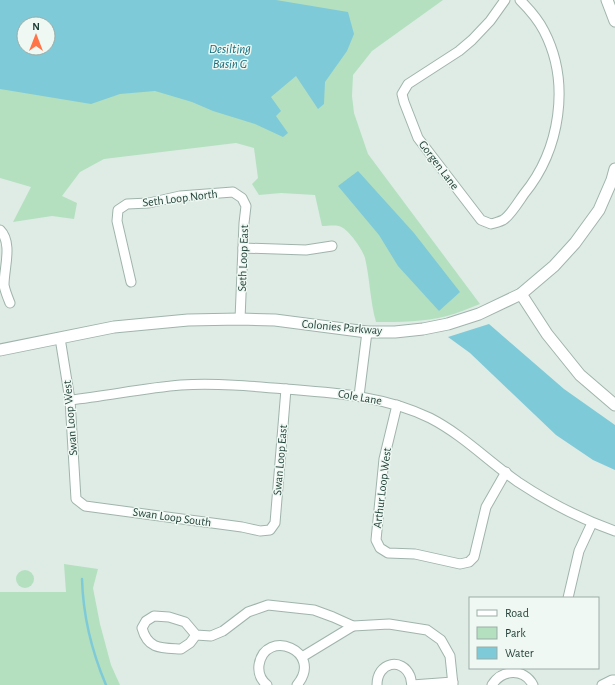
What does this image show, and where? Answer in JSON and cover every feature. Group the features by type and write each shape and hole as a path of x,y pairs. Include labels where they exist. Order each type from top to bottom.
{"street":[{"name":"Gorgen Lane","path":"505,0 490,21 472,40 459,51 408,84 402,94 418,138 481,220 491,224 504,219 541,170 553,141 558,111 559,81 554,55 544,30 532,13 520,0"},
{"path":"607,0 615,21"},
{"name":"Colonies Parkway","path":"0,350 114,327 188,320 275,320 367,332 395,332 424,329 448,324 479,314 521,294 554,266 575,243 599,210 612,187 615,172"},
{"name":"Seth Loop North","path":"131,282 117,221 118,210 127,204 149,203 180,196 199,194 233,192 242,198"},
{"name":"Seth Loop East","path":"240,319 246,206 242,198"},
{"path":"2,232 7,249 4,287 10,303"},
{"path":"243,248 306,250 332,246"},
{"path":"521,294 546,334 580,375 615,405"},
{"path":"358,396 367,332"},
{"name":"Swan Loop West","path":"60,338 70,400 76,499"},
{"name":"Cole Lane","path":"70,400 182,385 214,384 286,388 358,396 397,405 431,418 466,440 506,472 533,491 592,523 615,531"},
{"name":"Swan Loop East","path":"270,530 275,523 286,388"},
{"name":"Arthur Loop West","path":"397,405 384,459 376,540 380,548 388,553 415,554 460,564 469,562 474,557 486,507 506,472"},
{"name":"Swan Loop South","path":"76,499 85,506 242,527 260,531 270,530"},
{"path":"568,597 579,551 592,523"},
{"path":"196,635 190,643 181,649 163,648 150,644 144,638 142,628 146,621 154,616 169,617 185,622 196,635 211,636 223,631 248,612 268,605 314,610 352,626 389,624 427,630 441,640 450,656 453,683 412,685 410,676 406,670 400,666 392,664 384,667 379,673 377,685"},
{"path":"302,657 352,626"},
{"path":"263,684 260,676 260,661 269,649 283,645 291,647 302,657 304,672 302,679 297,685"},
{"path":"492,685 500,676 514,672 527,677 533,685"},
{"path":"602,685 615,680"}],"green space":[{"path":"0,0 443,0 372,51 353,75 352,96 354,113 368,154 480,304 438,318 412,321 376,322 372,306 365,258 362,250 353,237 341,227 322,226 315,195 281,193 259,195 252,184 258,178 254,148 236,143 104,159 80,172 62,196 77,203 74,219 52,216 13,222 31,187 0,178"},
{"path":"64,564 98,569 93,588 100,624 111,665 120,685 0,685 0,592 66,592"},
{"path":"21,570 29,570 34,575 32,586 29,588 21,588 16,583 16,575"}],"water":[{"name":"Desilting Basin G","path":"0,0 276,0 348,12 354,34 347,51 325,82 324,104 318,109 296,76 271,97 281,111 276,116 288,133 283,137 255,124 155,91 120,94 91,104 0,89"},
{"path":"358,171 414,233 460,292 439,311 398,266 379,235 338,186"},
{"path":"489,324 564,389 615,425 615,470 593,460 556,435 470,353 448,337"}],"waterway":[{"path":"82,579 84,606 89,633 96,659 106,685"}]}
